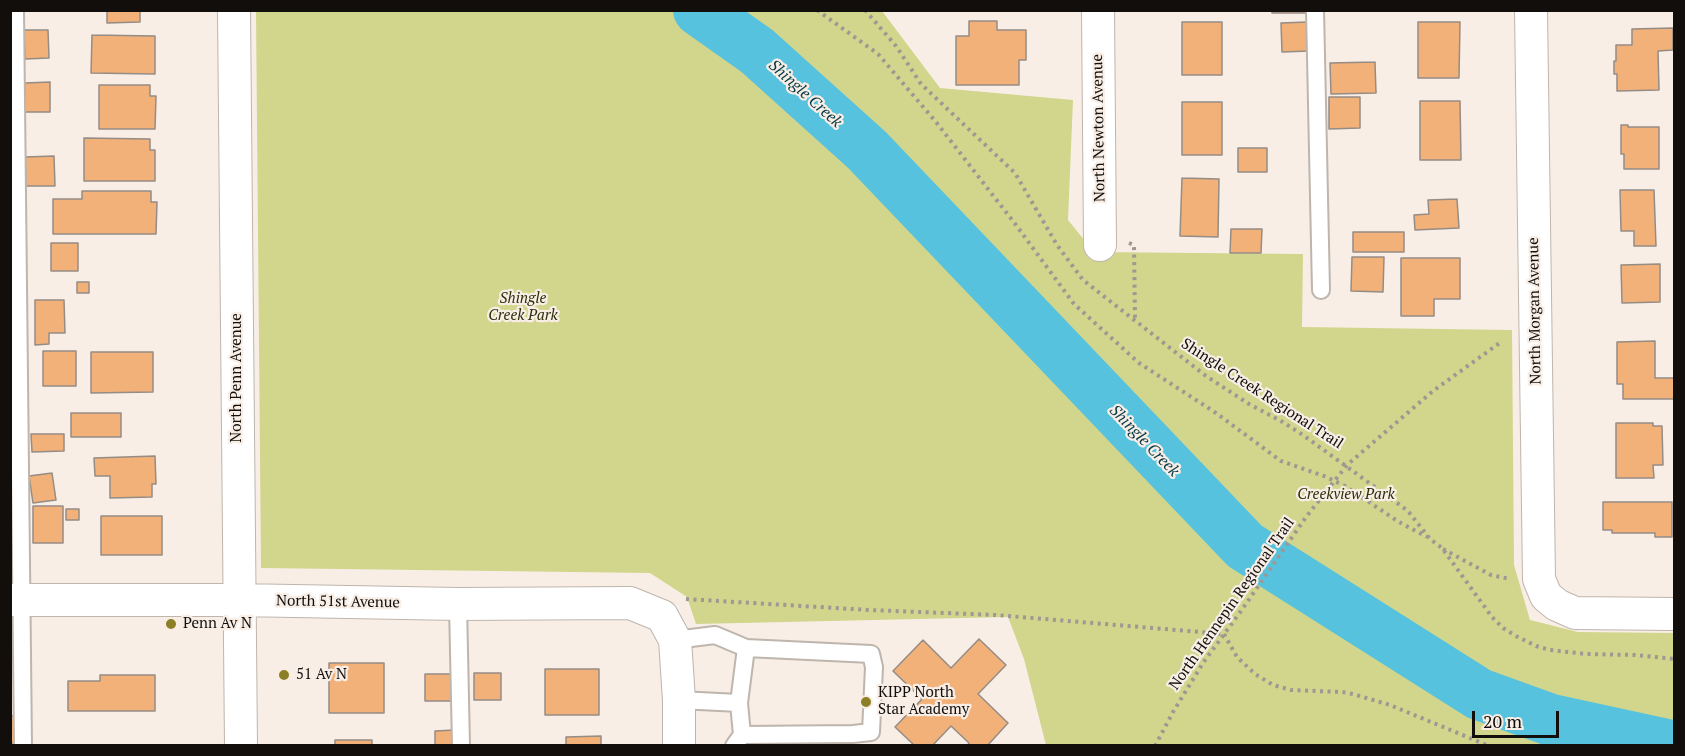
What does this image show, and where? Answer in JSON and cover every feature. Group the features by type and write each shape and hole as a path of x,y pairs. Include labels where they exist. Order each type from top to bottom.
{"street":[{"name":"North Penn Avenue","path":"234,10 242,746"},
{"name":"North Newton Avenue","path":"1098,10 1100,238"},
{"name":"North Morgan Avenue","path":"1531,10 1539,579 1546,596 1557,605 1575,613 1674,614"},
{"name":"North 51st Avenue","path":"15,600 239,600 458,604 630,603 669,628"},
{"path":"669,628 679,700 679,746"}],"lane":[{"path":"15,10 15,600 22,746"},
{"path":"1315,10 1321,290"},
{"path":"458,604 461,746"},
{"path":"669,628 715,635 746,648 871,654 874,667 871,732 738,740 739,703 746,648"},
{"path":"679,700 739,703"}],"path":[{"path":"817,10 878,54 943,131 1074,304 1139,363 1216,413 1281,461 1345,486 1399,522 1430,539"},
{"name":"Shingle Creek Regional Trail","path":"865,10 896,46 921,84 1016,173 1057,245 1083,280 1206,376 1249,404 1281,421 1347,465 1408,511 1430,539 1442,548 1491,575 1503,579"},
{"path":"1100,238 1134,245 1135,320"},
{"name":"North Hennepin Regional Trail","path":"1155,746 1203,663 1306,518 1347,465 1433,391 1501,342"},
{"path":"669,628 686,599 996,615 1224,634 1237,657 1255,674 1273,685 1291,690 1353,694 1390,705 1489,746"}],"green space":[{"name":"Shingle Creek Park","path":"256,11 882,11 940,88 1073,100 1068,220 1094,252 1303,254 1302,327 1512,330 1514,565 1530,620 1578,632 1674,633 1674,745 1046,745 1024,659 1008,617 696,624 687,597 650,573 261,568"}],"building":[{"path":"107,10 140,10 140,22 107,23"},
{"path":"1272,10 1310,10 1310,13 1272,13"},
{"path":"969,21 997,21 997,30 1026,30 1026,60 1019,60 1019,85 956,85 956,36 969,36"},
{"path":"1182,22 1222,22 1222,75 1182,75"},
{"path":"1308,22 1309,51 1282,52 1281,23"},
{"path":"1418,22 1460,22 1459,78 1418,78"},
{"path":"1673,28 1673,50 1658,51 1659,90 1617,91 1617,74 1614,74 1616,45 1632,45 1632,29"},
{"path":"24,30 48,30 49,58 25,59"},
{"path":"92,35 155,36 155,74 91,73"},
{"path":"1375,62 1376,93 1331,94 1330,63"},
{"path":"50,82 50,112 25,112 25,83"},
{"path":"99,85 150,85 150,96 156,96 155,129 99,129"},
{"path":"1329,97 1360,97 1360,128 1329,129"},
{"path":"1420,101 1460,101 1461,160 1420,160"},
{"path":"1182,102 1222,102 1222,155 1182,155"},
{"path":"1621,125 1659,127 1659,169 1624,169 1624,154 1621,154"},
{"path":"84,138 150,139 150,150 155,150 155,181 84,181"},
{"path":"1238,148 1267,148 1267,172 1238,172"},
{"path":"54,156 55,186 26,186 25,157"},
{"path":"1182,178 1219,179 1218,237 1180,236"},
{"path":"1620,190 1654,190 1656,246 1634,246 1634,231 1621,231"},
{"path":"82,191 151,191 151,202 157,202 156,234 53,234 53,199 82,199"},
{"path":"1457,199 1459,228 1415,230 1414,215 1429,214 1428,200"},
{"path":"1231,229 1262,229 1261,253 1230,253"},
{"path":"1353,232 1404,232 1404,252 1353,252"},
{"path":"51,243 78,243 78,271 51,271"},
{"path":"1352,257 1384,257 1383,292 1351,291"},
{"path":"1401,258 1460,258 1460,299 1434,299 1434,316 1401,316"},
{"path":"1660,264 1660,302 1622,303 1621,265"},
{"path":"77,282 89,282 89,293 77,293"},
{"path":"35,300 64,300 65,333 49,333 49,344 35,345"},
{"path":"1655,341 1655,378 1674,378 1674,399 1623,399 1623,384 1617,384 1617,342"},
{"path":"43,351 76,351 76,386 43,386"},
{"path":"91,352 153,352 153,392 91,393"},
{"path":"71,413 121,413 121,437 71,437"},
{"path":"1616,423 1653,423 1653,426 1662,426 1663,465 1653,465 1654,478 1616,478"},
{"path":"31,434 64,434 64,451 32,452"},
{"path":"155,456 156,484 152,484 152,497 110,498 110,476 95,476 94,458"},
{"path":"52,473 56,500 33,503 29,476"},
{"path":"1603,502 1672,502 1672,537 1655,537 1655,533 1612,533 1612,530 1603,530"},
{"path":"33,506 63,506 63,543 33,543"},
{"path":"66,509 79,509 79,520 66,520"},
{"path":"101,516 162,516 162,555 101,555"},
{"path":"979,639 1006,665 978,694 1008,723 987,746 967,746 969,743 951,726 932,746 915,746 895,727 922,699 893,671 923,640 951,668"},
{"path":"329,663 384,663 384,713 329,713"},
{"path":"545,669 599,669 599,715 545,715"},
{"path":"474,673 501,673 501,700 474,700"},
{"path":"425,674 454,674 454,701 425,701"},
{"path":"100,675 155,675 155,711 68,711 68,681 100,681"},
{"path":"10,716 15,716 15,743 10,743"},
{"path":"455,730 455,746 435,746 435,731"},
{"path":"601,736 601,746 566,746 566,737"},
{"path":"335,740 372,740 372,746 335,746"}],"waterway":[{"name":"Shingle Creek","path":"699,10 757,51 867,150 1245,546 1479,694 1551,720 1671,746"}],"place":[{"name":"Penn Av N","path":"171,624"},
{"name":"51 Av N","path":"284,675"},
{"name":"KIPP North Star Academy","path":"866,702"}],"park label":[{"name":"Creekview Park","path":"1346,495"}]}
